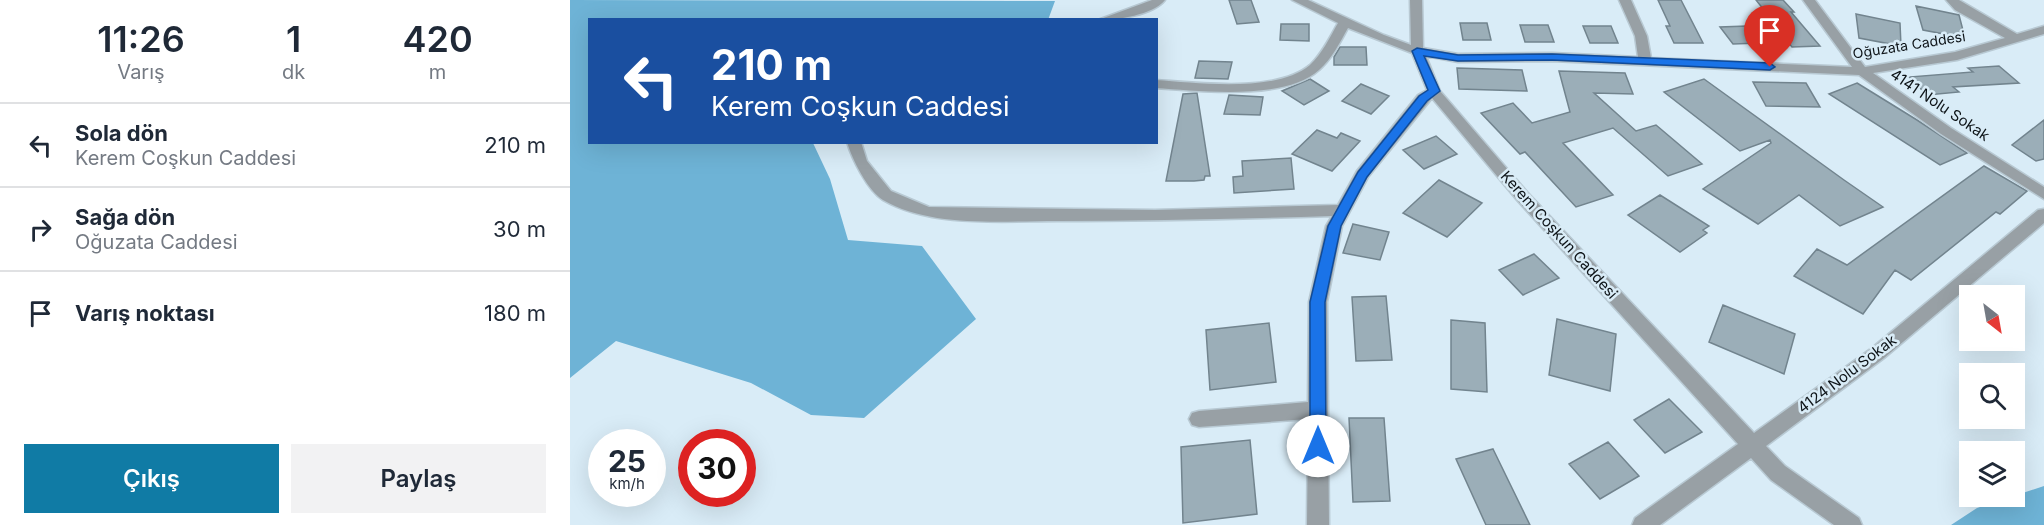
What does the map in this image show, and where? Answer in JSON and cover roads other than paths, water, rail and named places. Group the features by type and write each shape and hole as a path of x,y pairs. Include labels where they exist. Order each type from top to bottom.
{"street":[{"path":"1137,0 1157,2"},
{"name":"Oğuzata Caddesi","path":"1298,0 1417,51 1458,58 1552,57 1862,71 1957,56 2044,30"},
{"name":"Kerem Coşkun Caddesi","path":"1416,0 1417,51 1434,91 1522,196 1778,473 1851,525"},
{"path":"1625,0 1641,36 1645,61"},
{"name":"4141 Nolu Sokak","path":"1809,0 1862,71 1946,131 2044,194"},
{"path":"1952,0 1959,7 2015,38"},
{"path":"1110,18 1157,2"},
{"path":"1158,84 1268,86 1294,78 1313,70 1345,22"},
{"path":"1317,525 1318,302 1334,226 1362,175 1423,98 1434,91"},
{"path":"855,144 860,162 886,195 927,213 996,216 1155,216 1343,210"},
{"name":"4124 Nolu Sokak","path":"1643,525 1878,353 2044,214"},
{"path":"1198,419 1318,410"}]}
